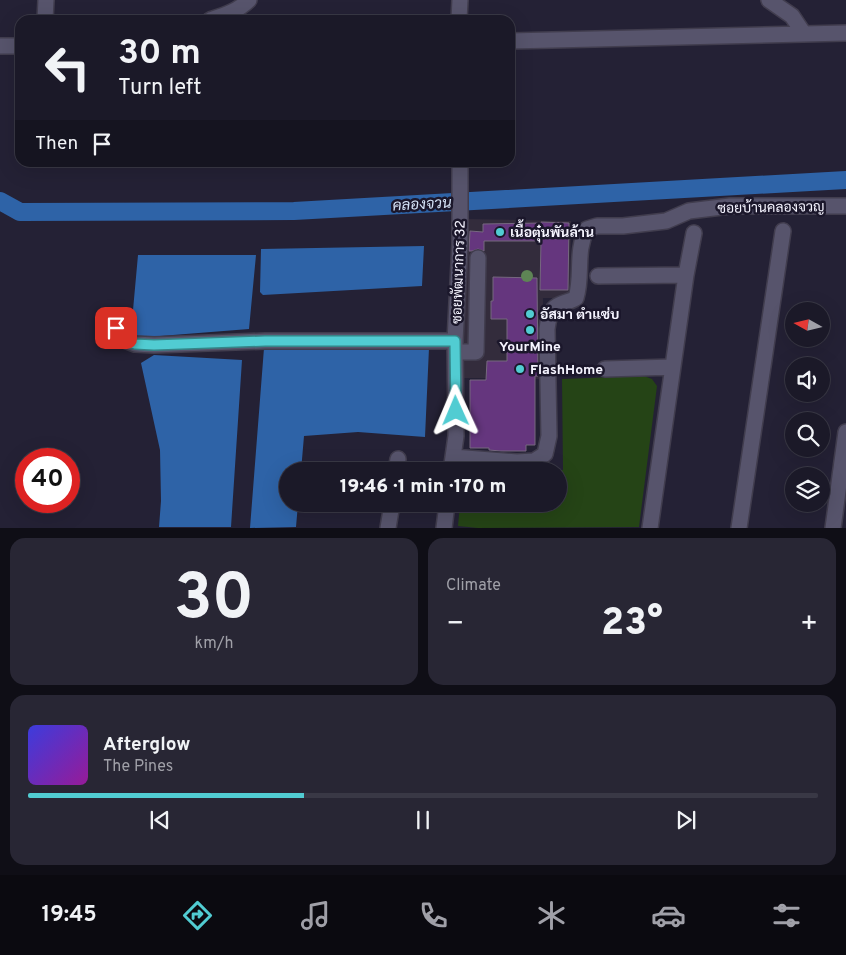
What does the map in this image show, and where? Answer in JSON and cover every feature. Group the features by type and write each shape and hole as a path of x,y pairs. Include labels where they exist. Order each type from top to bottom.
{"street":[{"path":"45,15 46,0"},
{"path":"226,15 250,0"},
{"path":"459,15 460,0"},
{"path":"770,0 792,16 804,34"},
{"path":"515,41 846,33"},
{"path":"0,46 15,46"},
{"name":"ซอยพัฒนาการ 32","path":"452,462 456,436 455,347 460,244 460,167"},
{"name":"ซอยบ้านคลองจวญ","path":"517,462 534,461 545,454 549,436 547,328 549,317 556,306 576,298 579,288 580,248 582,238 587,229 597,226 623,226 666,221 689,211 730,206 846,206"},
{"path":"739,528 782,231"},
{"path":"650,528 686,275 694,233"},
{"path":"111,317 122,340 135,344 265,341 455,347 476,352 478,258"},
{"path":"598,276 686,275"},
{"path":"605,369 673,368"},
{"path":"833,528 846,432"},
{"path":"388,528 391,512"},
{"path":"444,528 446,512"}],"shaded area":[{"path":"464,219 571,221 570,298 543,298 542,379 462,378"}],"green space":[{"path":"644,376 652,379 657,386 639,527 478,528 458,526 459,512 567,512 567,462 563,462 562,379"}],"water":[{"path":"424,246 422,286 263,295 260,292 261,249"},
{"path":"138,255 256,255 249,329 135,338 131,332"},
{"path":"264,348 429,348 425,437 358,432 304,436 302,462 279,462 279,512 297,512 296,527 250,528"},
{"path":"154,355 242,360 231,527 159,527 161,501 160,450 141,363"}],"building":[{"path":"569,223 568,290 540,290 541,241 484,241 484,251 478,249 469,251 470,231 483,232 483,224"},
{"path":"493,277 537,278 538,376 535,376 535,445 526,445 526,451 470,448 470,380 486,380 487,361 507,361 507,319 491,319"}],"waterway":[{"name":"คลองจวน","path":"0,201 20,212 294,211 846,180"}],"place":[{"name":"เนื้อตุ๋นพันล้าน","path":"500,232"},
{"name":"อัสมา ตำแซ่บ","path":"530,314"},
{"name":"YourMine","path":"530,330"},
{"name":"FlashHome","path":"520,369"}],"route":[{"path":"116,328 122,340 135,344 154,345 265,341 455,341 456,411"}]}
